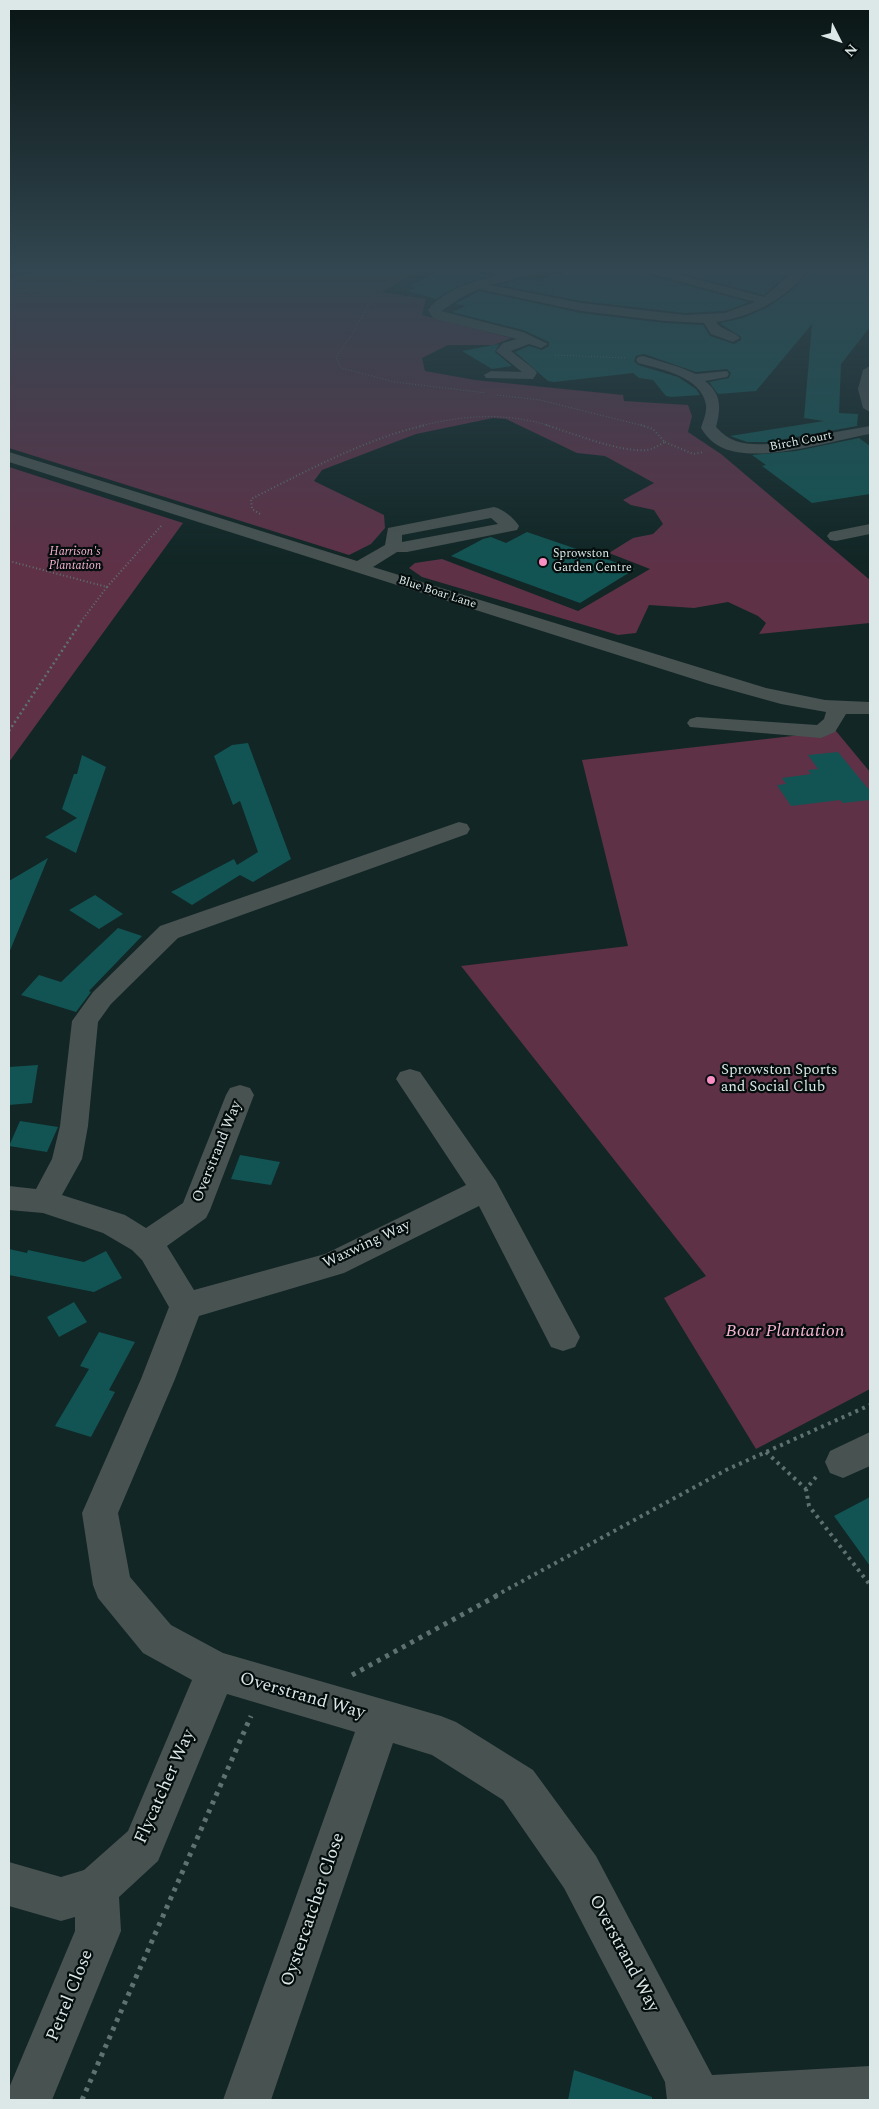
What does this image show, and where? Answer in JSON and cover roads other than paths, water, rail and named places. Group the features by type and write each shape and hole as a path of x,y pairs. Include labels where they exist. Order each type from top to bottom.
{"street":[{"path":"491,375 523,378 530,374 526,368"},
{"path":"670,368 693,379 722,374"},
{"path":"870,370 866,384 865,401 870,408"},
{"name":"Birch Court","path":"693,379 712,400 714,407 708,428 721,442 732,446 757,450 870,430"},
{"name":"Blue Boar Lane","path":"9,456 766,695 836,708 870,708"},
{"path":"359,568 393,547 407,547 511,526 494,512 394,532 393,547"},
{"path":"836,536 870,529"},
{"path":"697,723 821,732 831,725 836,714 836,708"},
{"path":"186,1306 146,1244 114,1224 26,1200 67,1158 74,1126 85,1021 102,998 169,932 202,918 459,829"},
{"path":"410,1079 485,1189 563,1337"},
{"name":"Overstrand Way","path":"146,1244 195,1210 240,1095"},
{"name":"Waxwing Way","path":"186,1306 333,1264 485,1189"},
{"name":"Overstrand Way","path":"186,1306 158,1379 100,1513 112,1586 157,1639 216,1671 442,1737 518,1785 580,1872 689,2078 691,2100"},
{"name":"Flycatcher Way","path":"9,1884 61,1899 97,1888 143,1846 216,1671"},
{"name":"Oystercatcher Close","path":"247,2100 380,1720"},
{"name":"Petrel Close","path":"28,2100 98,1932 97,1888"},
{"path":"691,2100 870,2090"}],"place":[{"name":"Sprowston Garden Centre","path":"543,562"},
{"name":"Sprowston Sports and Social Club","path":"711,1080"}],"park label":[{"name":"Harrison's Plantation","path":"75,560"},
{"name":"Boar Plantation","path":"785,1332"}]}
